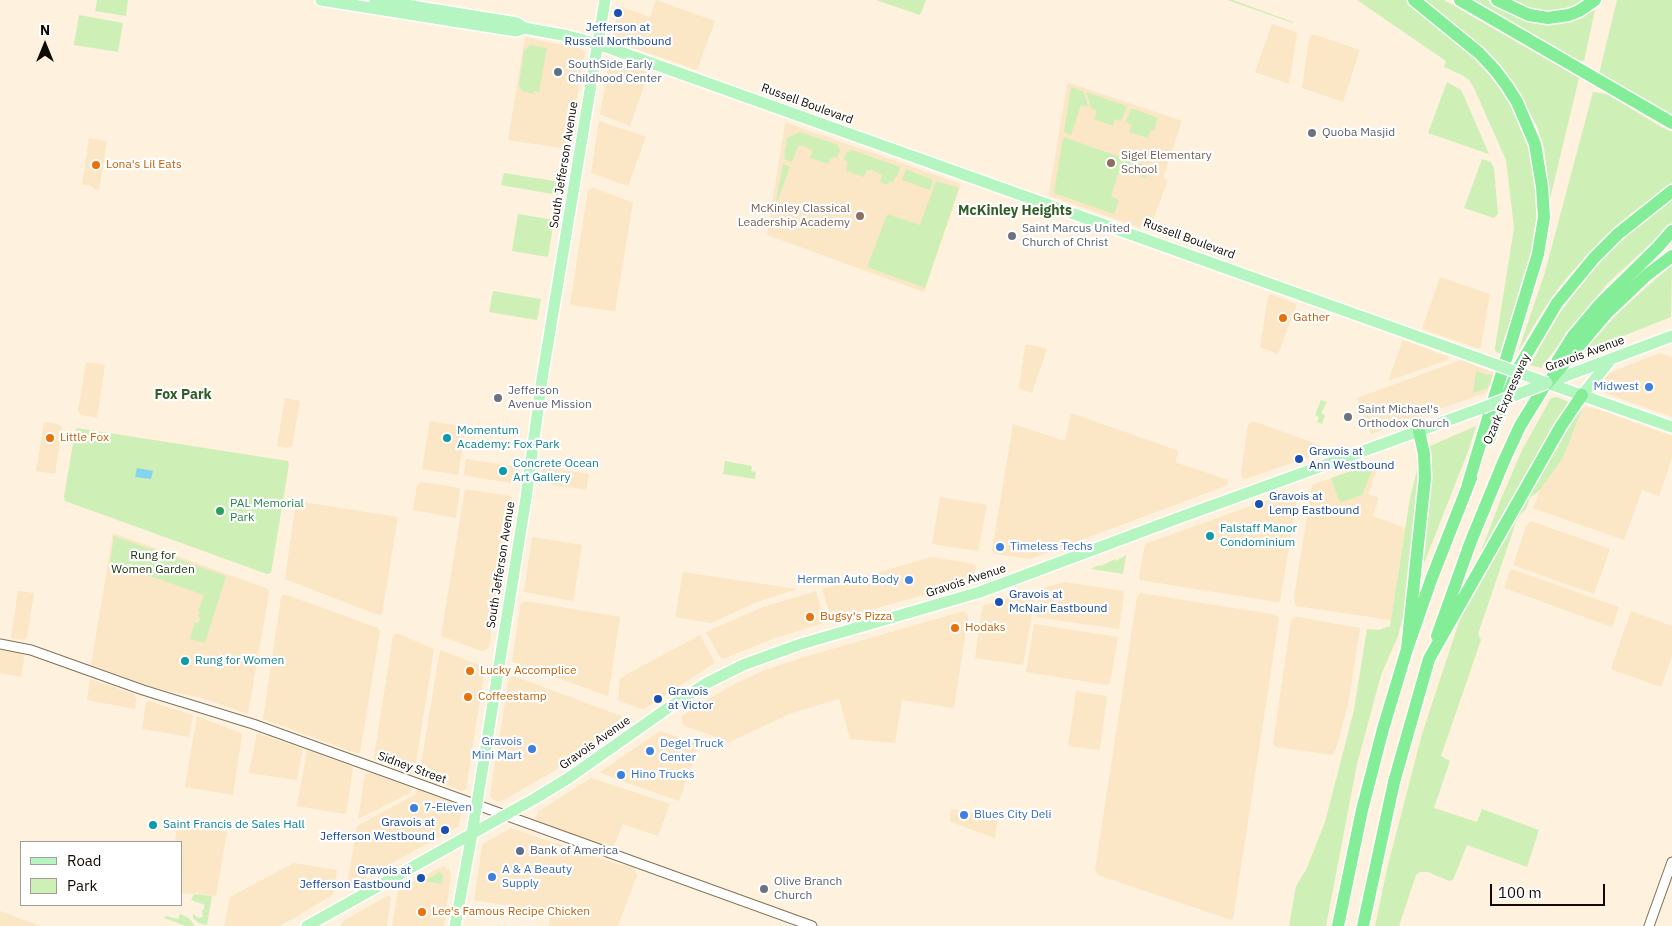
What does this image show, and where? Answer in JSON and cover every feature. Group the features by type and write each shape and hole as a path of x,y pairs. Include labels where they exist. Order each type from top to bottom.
{"highway":[{"path":"1414,0 1479,53 1507,86 1520,108 1535,144 1542,187 1544,217 1538,254 1468,484"},
{"path":"1460,0 1672,123"},
{"path":"1497,0 1529,14 1548,18 1569,16 1579,12 1596,0"},
{"name":"Ozark Expressway","path":"1407,649 1468,484 1492,433 1519,367 1558,303 1594,258 1641,214 1672,191"},
{"path":"1550,386 1561,354 1586,320 1672,231"},
{"path":"1658,247 1672,236"},
{"name":"Ozark Expressway","path":"1429,659 1456,581 1503,463 1520,426 1606,314 1647,275 1672,256"},
{"path":"1363,926 1396,775 1429,659 1561,426 1582,396"},
{"path":"1338,926 1364,802 1407,649 1425,478 1424,454 1419,431"}],"main road":[{"name":"Russell Boulevard","path":"321,0 516,31 524,28"},
{"name":"Russell Boulevard","path":"375,0 516,23 524,28 598,44 1497,365 1550,386 1672,427"},
{"name":"South Jefferson Avenue","path":"455,926 472,834 526,498 542,379 605,0"},
{"name":"Gravois Avenue","path":"306,926 505,816 567,779 689,694 743,665 801,644 980,592 1482,408 1550,386 1566,376 1672,336"},
{"path":"1582,396 1611,360"}],"street":[{"name":"Sidney Street","path":"0,644 31,650 143,690 253,724 812,926"},
{"path":"1649,926 1672,862"}],"shaded area":[{"path":"656,0 715,21 697,70 614,41 613,36 618,6 650,17"},
{"path":"1272,24 1297,34 1289,84 1255,72"},
{"path":"1312,35 1360,50 1343,102 1302,88 1309,39"},
{"path":"525,37 581,49 585,53 568,149 508,140"},
{"path":"611,60 616,60 649,72 630,126 600,114 609,63"},
{"name":"Sigel Elementary School","path":"1069,83 1182,121 1163,178 1168,180 1149,231 1050,196 1067,85"},
{"path":"599,121 646,137 628,186 591,173"},
{"name":"McKinley Classical Leadership Academy","path":"787,123 961,184 924,292 767,235 785,124"},
{"path":"89,138 107,141 99,190 89,185 82,185"},
{"path":"594,188 633,203 615,311 570,305 588,190"},
{"path":"1440,277 1490,294 1481,347 1477,348 1422,329"},
{"path":"1271,294 1297,304 1278,354 1260,347 1268,297"},
{"path":"1403,340 1449,357 1448,360 1388,381"},
{"path":"1027,344 1047,349 1032,393 1019,388 1025,346"},
{"path":"1660,353 1672,357 1672,417 1605,393 1602,390 1600,384 1604,375"},
{"path":"1461,360 1494,373 1487,392 1371,434 1357,398"},
{"path":"86,362 105,365 97,418 81,415 78,411"},
{"path":"285,398 300,401 292,446 288,448 277,446"},
{"path":"1583,407 1597,409 1672,436 1672,458 1659,496 1642,490 1624,540 1533,508 1540,490 1563,458"},
{"path":"1071,413 1179,451 1175,462 1228,480 1228,483 1226,486 1030,559 995,554 992,550 1013,424 1065,441"},
{"path":"430,421 466,427 458,475 422,469"},
{"path":"44,422 58,424 62,428 55,474 36,471"},
{"path":"1251,422 1256,422 1319,445 1321,451 1318,454 1245,479 1241,473 1248,425"},
{"path":"466,459 518,467 516,479 512,483 466,476 464,474"},
{"path":"1380,461 1368,494 1379,498 1373,516 1405,528 1391,620 1296,606 1294,598 1312,485"},
{"path":"543,467 589,474 586,490 543,483 541,478"},
{"path":"421,482 460,488 456,518 413,510 417,486"},
{"path":"465,489 510,496 513,500 489,647 481,651 441,636"},
{"path":"1290,492 1296,494 1297,498 1280,601 1140,580 1139,576 1145,544"},
{"path":"940,497 987,505 978,551 932,544"},
{"path":"296,501 398,517 382,614 378,615 285,579"},
{"path":"1531,521 1610,549 1594,594 1513,565 1526,526"},
{"path":"113,533 268,589 269,593 248,714 202,698 152,687 91,665"},
{"path":"532,537 582,545 573,601 524,592"},
{"path":"931,557 974,564 976,567 974,578 972,581 835,620 831,618 822,589"},
{"path":"1511,569 1619,607 1612,627 1504,588"},
{"path":"683,572 797,589 757,602 711,623 675,617"},
{"path":"1065,582 1123,591 1119,629 1035,617 1040,589"},
{"path":"18,591 34,593 27,637 22,640 11,638"},
{"path":"816,591 823,623 775,638 723,659 706,632 763,607"},
{"path":"1036,591 1023,665 975,658 984,605"},
{"path":"1140,593 1277,615 1279,619 1233,919 1231,920 1098,875 1095,870 1137,597"},
{"path":"283,595 378,628 380,631 360,753 263,719"},
{"path":"525,601 620,617 608,696 513,662 521,603"},
{"path":"964,611 968,618 954,708 902,700 895,743 850,739 839,699 789,714 730,742 685,726 682,723 682,716 698,705 733,685 765,670"},
{"path":"1631,611 1672,626 1672,656 1661,687 1611,668"},
{"path":"1297,617 1360,628 1349,700 1333,755 1276,747 1273,744 1291,620"},
{"path":"1034,624 1118,637 1110,683 1107,685 1026,672"},
{"path":"396,633 434,649 414,775 375,760 374,757 393,636"},
{"path":"700,635 714,661 713,664 644,709 618,700 620,678"},
{"path":"0,649 23,653 24,660 21,677 0,673"},
{"path":"440,650 485,667 466,789 462,791 419,776"},
{"path":"514,676 621,716 623,719 622,724 552,772 498,802 492,799 490,795 509,678"},
{"path":"90,679 134,694 136,699 135,709 87,700"},
{"path":"1076,691 1107,697 1099,750 1068,746"},
{"path":"149,701 193,715 189,737 142,729 146,703"},
{"path":"197,716 242,735 233,795 185,787"},
{"path":"660,731 699,744 679,801 600,772"},
{"path":"257,733 303,749 297,780 249,773"},
{"path":"307,750 353,767 346,814 297,806"},
{"path":"373,773 411,788 410,793 358,819 365,775"},
{"path":"591,778 670,804 658,836 623,824 612,850 537,821 535,818 539,811"},
{"path":"417,789 461,805 459,826 356,883 350,883 348,879 357,826 416,794"},
{"path":"951,809 998,817 995,838 951,822"},
{"path":"177,823 227,832 216,896 182,893 182,841 175,841"},
{"path":"511,828 620,865 633,867 637,875 618,926 549,926 551,913 474,900 482,846"},
{"path":"294,863 337,870 333,895 280,926 224,926 230,897"},
{"path":"443,866 449,869 451,875 444,926 392,926 398,890"},
{"path":"389,895 391,899 387,926 340,926 345,920"},
{"path":"0,911 40,926 0,926"}],"green space":[{"path":"97,0 128,0 126,16 95,11"},
{"path":"876,0 926,0 920,15"},
{"path":"1227,0 1233,0 1293,23"},
{"path":"1357,0 1406,0 1477,57 1511,101 1527,138 1533,157 1540,200 1535,241 1500,354 1495,351 1495,348 1514,228 1506,160 1469,80 1444,67 1446,61"},
{"path":"1423,0 1444,0 1579,78 1548,207 1547,169 1544,148 1538,128 1515,85 1484,48"},
{"path":"1471,0 1488,0 1532,22 1546,24 1571,21 1595,10 1584,61 1571,58"},
{"path":"1507,0 1590,0 1558,13 1534,11"},
{"path":"1617,0 1672,0 1672,117 1599,74"},
{"path":"79,15 123,23 118,52 74,45"},
{"path":"530,45 547,48 539,92 534,91 533,94 522,91 519,85 524,51"},
{"path":"1447,82 1461,90 1489,154 1428,133"},
{"path":"1071,87 1084,92 1088,107 1081,105 1071,135 1064,132"},
{"path":"1086,92 1127,106 1121,121 1115,119 1113,126 1094,119 1097,111 1091,108"},
{"path":"1593,92 1607,94 1672,132 1672,183 1606,235 1579,264 1560,286 1518,352 1545,272"},
{"path":"1131,108 1158,118 1148,138 1129,132 1132,125 1126,122"},
{"path":"800,132 838,145 840,151 837,158 833,157 830,159 828,164 810,158 813,151 804,146 798,146 792,162 784,159 787,138"},
{"path":"1063,137 1126,159 1129,151 1139,155 1137,162 1150,167 1146,178 1120,169 1111,196 1119,200 1114,214 1054,193"},
{"path":"852,150 900,167 897,177 895,177 893,182 889,181 887,185 880,182 882,175 872,170 867,170 864,177 846,171 848,162 844,160 846,153"},
{"path":"1482,159 1491,162 1494,168 1498,214 1494,218 1464,208"},
{"path":"783,164 790,167 775,207"},
{"path":"906,169 933,180 930,190 902,180"},
{"path":"504,173 560,182 558,195 501,185"},
{"path":"936,181 959,188 925,288 867,267 887,215 920,225"},
{"path":"1672,200 1672,224 1609,282 1541,368 1530,365 1559,314 1586,278 1627,235"},
{"path":"518,214 554,220 548,257 512,251"},
{"path":"1672,266 1671,317 1583,352 1617,314"},
{"path":"493,291 541,299 537,320 489,312"},
{"path":"1476,371 1493,375 1488,388 1473,393"},
{"path":"1557,397 1571,403 1469,582 1522,450 1551,398"},
{"path":"1321,400 1327,402 1321,413 1325,415 1322,424 1317,422 1319,417 1315,415"},
{"path":"1583,407 1563,458 1540,490 1530,498 1526,509 1516,522 1478,634 1481,640 1441,756 1450,761 1434,808 1477,822 1482,809 1539,830 1527,867 1467,845 1453,880 1449,881 1428,872 1420,872 1416,875 1399,926 1375,926 1387,869 1422,734 1463,610 1571,417"},
{"path":"1476,426 1469,449 1419,576 1430,446"},
{"name":"Fox Park","path":"77,428 288,461 271,573 267,574 65,501 64,497"},
{"path":"725,461 752,466 751,471 756,472 755,479 723,474"},
{"path":"1419,462 1421,467 1409,594 1398,636 1381,675 1357,764 1326,926 1289,926 1296,886 1306,870 1325,822 1354,710 1367,629 1379,630 1390,626 1410,498"},
{"path":"1371,464 1373,468 1362,495 1341,502 1331,478"},
{"name":"Rung for Women Garden","path":"114,536 226,576 205,643 190,639 195,622 199,623 200,618 198,616 200,612 198,611 204,595 110,562"},
{"path":"1126,555 1123,574 1092,569 1115,559 1116,561"},
{"path":"440,872 443,875 442,884 424,881"},
{"path":"194,894 212,896 207,925 199,923 193,918 193,914 198,918 203,917 202,912 205,905 191,900"},
{"path":"180,914 189,918 195,926 186,926 164,918 166,916 178,919"}],"water":[{"path":"137,468 153,471 151,479 135,477"}],"place":[{"name":"Jefferson at Russell Northbound","path":"618,13"},
{"name":"SouthSide Early Childhood Center","path":"558,72"},
{"name":"Quoba Masjid","path":"1312,133"},
{"name":"Sigel Elementary School","path":"1111,163"},
{"name":"Lona's Lil Eats","path":"96,165"},
{"name":"McKinley Classical Leadership Academy","path":"860,216"},
{"name":"Saint Marcus United Church of Christ","path":"1012,236"},
{"name":"Gather","path":"1283,318"},
{"name":"Midwest","path":"1649,387"},
{"name":"Jefferson Avenue Mission","path":"498,398"},
{"name":"Saint Michael's Orthodox Church","path":"1348,417"},
{"name":"Little Fox","path":"50,438"},
{"name":"Momentum Academy: Fox Park","path":"447,438"},
{"name":"Gravois at Ann Westbound","path":"1299,459"},
{"name":"Concrete Ocean Art Gallery","path":"503,471"},
{"name":"Gravois at Lemp Eastbound","path":"1259,504"},
{"name":"PAL Memorial Park","path":"220,511"},
{"name":"Falstaff Manor Condominium","path":"1210,536"},
{"name":"Timeless Techs","path":"1000,547"},
{"name":"Herman Auto Body","path":"909,580"},
{"name":"Gravois at McNair Eastbound","path":"999,602"},
{"name":"Bugsy's Pizza","path":"810,617"},
{"name":"Hodaks","path":"955,628"},
{"name":"Rung for Women","path":"185,661"},
{"name":"Lucky Accomplice","path":"470,671"},
{"name":"Coffeestamp","path":"468,697"},
{"name":"Gravois at Victor","path":"658,699"},
{"name":"Gravois Mini Mart","path":"532,749"},
{"name":"Degel Truck Center","path":"650,751"},
{"name":"Hino Trucks","path":"621,775"},
{"name":"7-Eleven","path":"414,808"},
{"name":"Blues City Deli","path":"964,815"},
{"name":"Saint Francis de Sales Hall","path":"153,825"},
{"name":"Gravois at Jefferson Westbound","path":"445,830"},
{"name":"Bank of America","path":"520,851"},
{"name":"A & A Beauty Supply","path":"492,877"},
{"name":"Gravois at Jefferson Eastbound","path":"421,878"},
{"name":"Olive Branch Church","path":"764,889"},
{"name":"Lee's Famous Recipe Chicken","path":"422,912"}],"district":[{"name":"McKinley Heights","path":"1015,211"},
{"name":"Fox Park","path":"183,395"}]}
